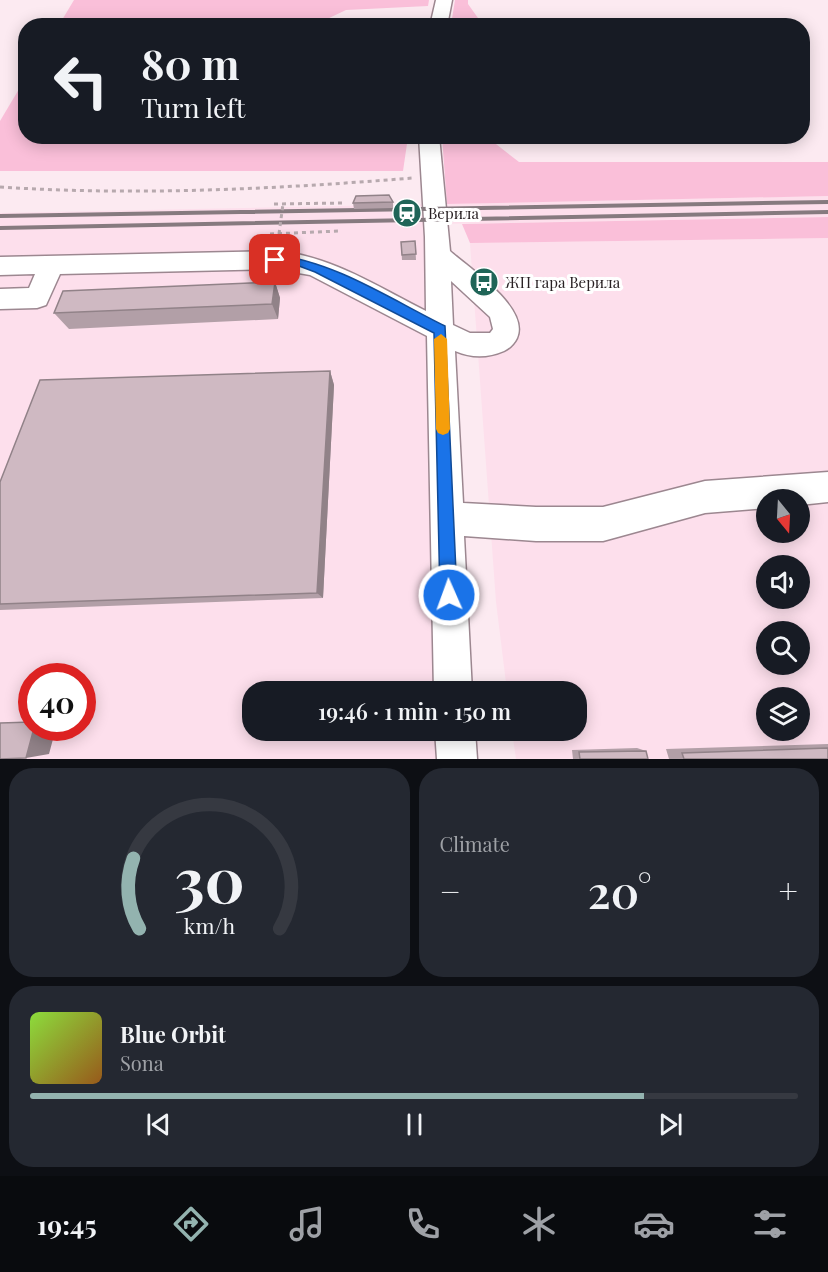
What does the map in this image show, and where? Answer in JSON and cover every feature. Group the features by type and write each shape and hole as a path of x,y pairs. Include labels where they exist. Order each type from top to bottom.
{"street":[{"path":"440,18 444,0"},
{"path":"430,144 438,255 453,681"},
{"path":"0,266 275,260 300,262 319,268 466,344 482,347 498,342 506,333 507,322 500,310 438,255"},
{"path":"0,299 37,298 52,265"},
{"path":"446,518 537,524 603,524 705,497 828,487"},
{"path":"456,741 457,759"}],"path":[{"path":"0,187 60,192 143,194 320,185 432,176"},
{"path":"274,204 343,203"},
{"path":"279,234 283,204"},
{"path":"270,234 339,231"}],"shaded area":[{"path":"74,0 429,0 428,6 346,10 329,18 63,18"},
{"path":"455,0 468,0 468,4 478,18 452,18"},
{"path":"18,91 18,144 407,144 403,171 0,171 0,121"},
{"path":"443,144 496,144 519,162 828,162 828,196 447,204"},
{"path":"828,196 828,217 436,224 453,681 242,681 242,741 456,741 457,759 0,759 0,213"},
{"path":"828,217 828,238 470,243 462,224"},
{"path":"828,238 828,759 516,759 513,741 587,741 587,681 506,681 496,602 470,243"}],"building":[{"path":"389,195 393,202 353,203 356,196"},
{"path":"415,241 416,254 402,255 401,242"},
{"path":"275,282 272,304 54,313 63,291"},
{"path":"330,371 317,593 0,604 0,482 40,380"},
{"path":"18,722 18,741 31,741 26,758 0,759 0,723"},
{"path":"828,748 828,759 684,759 682,753"},
{"path":"646,751 648,759 580,759 579,752"}],"railway":[{"path":"0,216 828,202"},
{"path":"0,228 828,212"}],"slow traffic":[{"path":"441,339 443,429"}],"place":[{"name":"Верила","path":"407,213"},
{"name":"ЖП гара Верила","path":"484,282"}],"route":[{"path":"275,260 300,262 319,268 440,330 449,595"}]}
